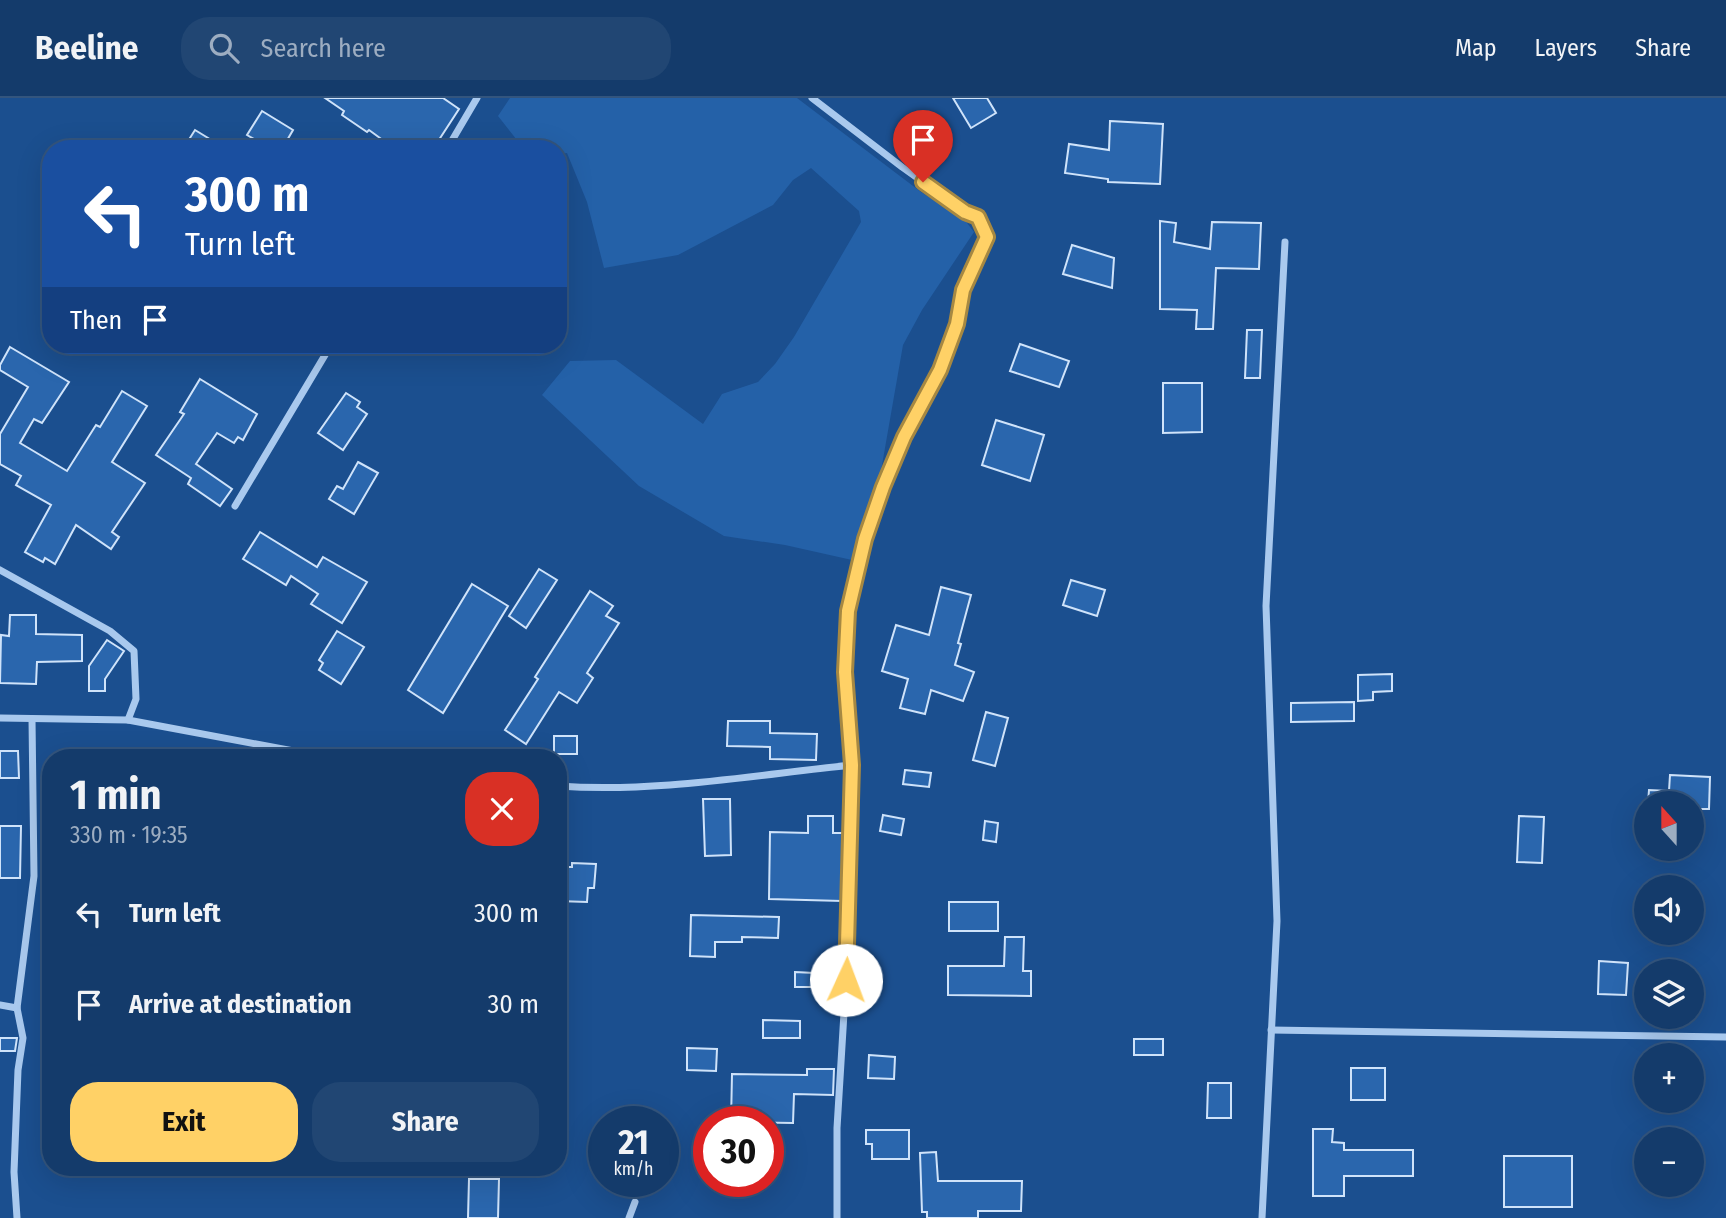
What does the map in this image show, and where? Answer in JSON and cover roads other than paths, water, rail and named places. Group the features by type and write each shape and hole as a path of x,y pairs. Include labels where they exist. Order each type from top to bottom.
{"street":[{"path":"452,140 477,98"},
{"path":"812,98 902,167 965,212 978,217 987,237 963,290 957,324 940,370 904,437 883,487 865,539 848,611 845,672 852,765 846,980 837,1128 837,1218"},
{"path":"1262,1218 1276,921 1266,606 1285,242"},
{"path":"235,506 326,354"},
{"path":"0,570 110,631 134,651 136,699 128,720"},
{"path":"0,718 128,720 283,749"},
{"path":"17,1218 14,1172 18,1070 23,1038 17,1008 34,876 32,719"},
{"path":"567,786 645,788 699,784 852,765"},
{"path":"0,1005 17,1008"},
{"path":"1271,1030 1726,1037"},
{"path":"629,1218 635,1202"}]}
